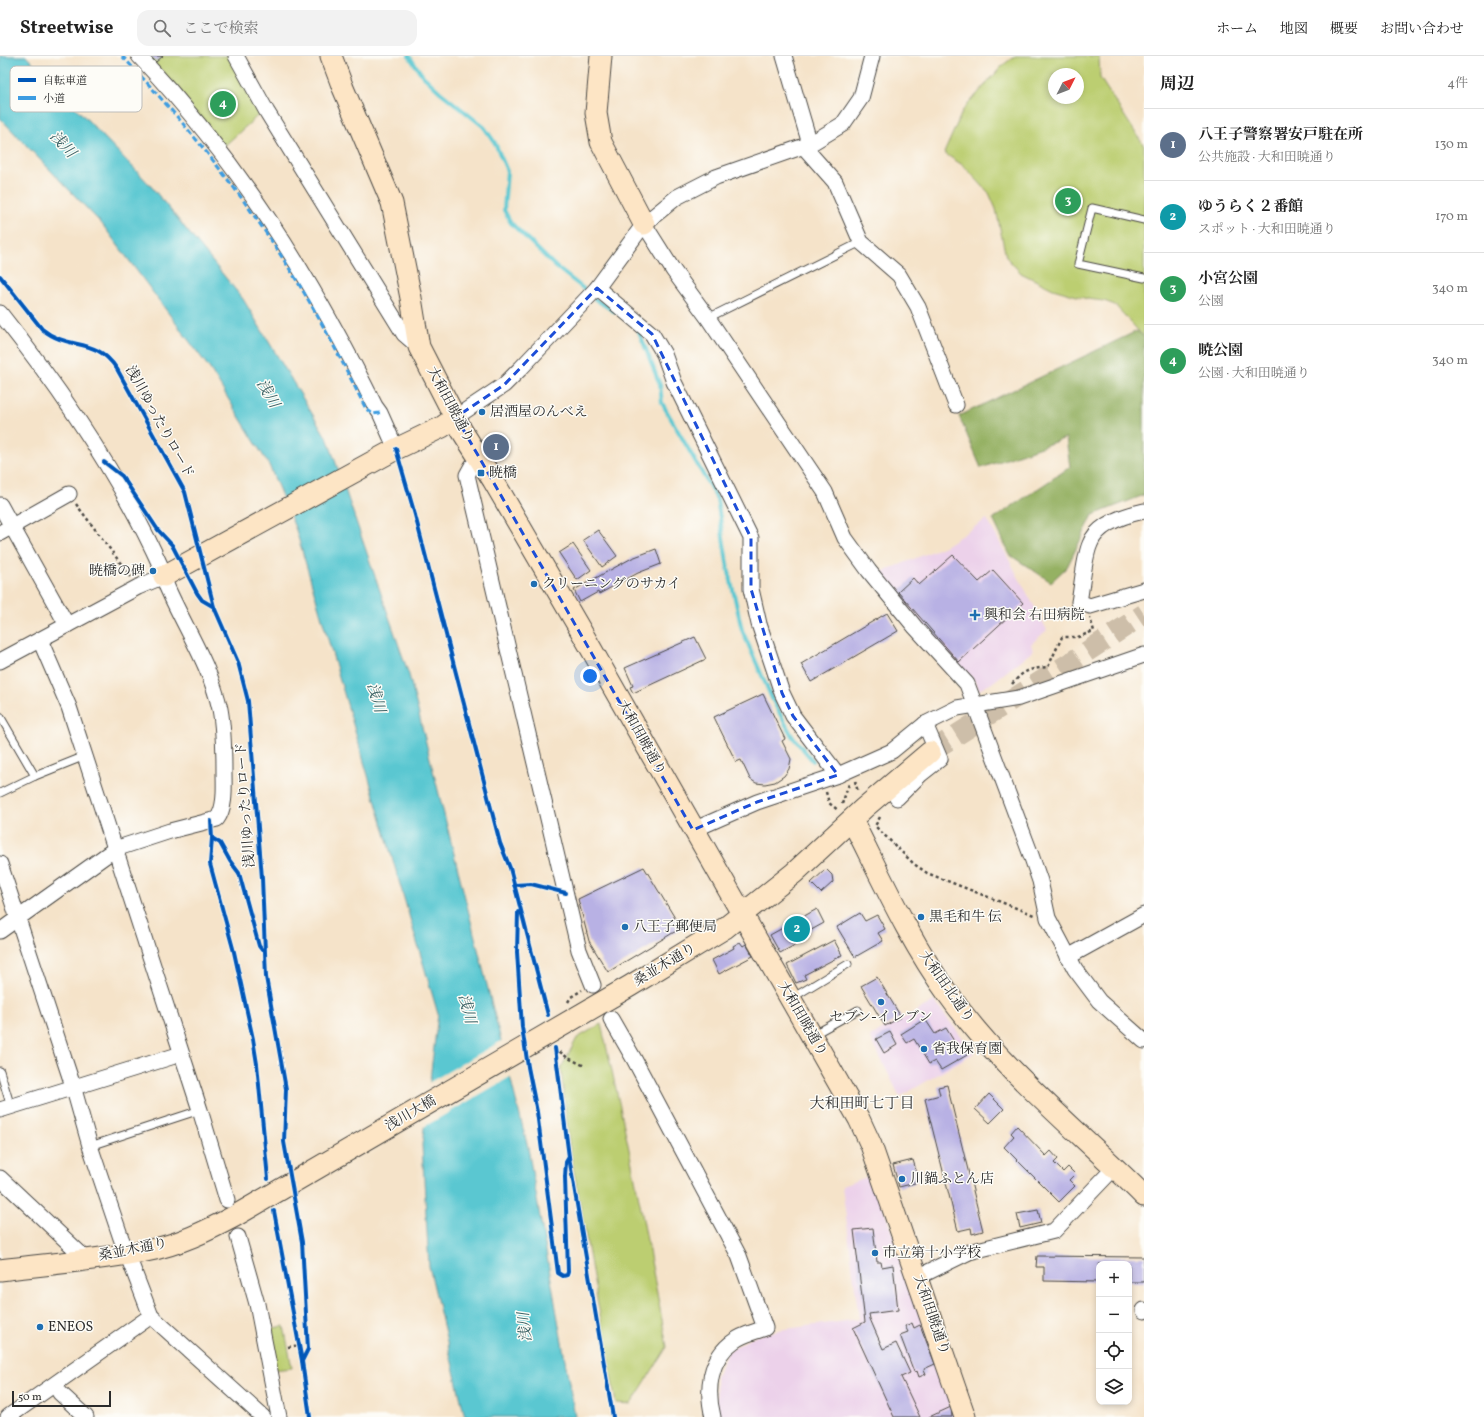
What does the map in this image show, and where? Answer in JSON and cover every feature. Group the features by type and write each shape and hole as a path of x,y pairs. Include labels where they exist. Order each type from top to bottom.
{"street":[{"path":"139,56 207,134 239,175 297,261 380,413 391,452"},
{"path":"236,56 267,112 404,334 419,347"},
{"name":"大和田暁通り","path":"331,56 342,88 392,203 419,347 480,461 494,480 859,1119 871,1145 918,1277 965,1417"},
{"path":"600,56 596,113 601,142 644,224 673,270 708,318 826,492 845,538 869,571 914,627 967,684 1040,881 1048,918 1068,957 1099,1001 1144,1041"},
{"path":"784,56 807,145 835,182 861,242 899,275 914,301 956,405"},
{"path":"0,661 138,587 169,573 391,452 442,427 504,385 597,288 644,224 677,197 716,177 754,162 807,145 843,124 861,98 872,56"},
{"path":"597,288 652,334 664,354 674,382 751,538 751,589 759,624 782,694 793,716 838,775"},
{"path":"0,313 39,364 104,462 169,573 167,586 200,651 220,708 224,738 224,783 222,808 219,816 214,820 170,831 115,849 0,931"},
{"path":"480,461 472,466 467,475 579,950 589,986"},
{"path":"6,529 69,494"},
{"path":"0,505 6,529 67,625"},
{"path":"1144,511 1134,513 1106,526 1090,543 1079,602 1090,606 1144,590"},
{"path":"40,640 70,707 200,1110 227,1200"},
{"path":"694,830 757,802 838,775 892,751 925,724 957,708 975,703 1019,698 1144,655"},
{"path":"897,798 920,774 940,759 925,724"},
{"name":"桑並木通り","path":"549,1043 742,915 794,873 846,815 930,752"},
{"name":"大和田北通り","path":"846,815 904,924 948,994 985,1041 1019,1077 1144,1196"},
{"path":"0,864 19,916 74,1086 90,1146 127,1254 151,1316 263,1417"},
{"path":"1068,957 1144,915"},
{"path":"611,1019 634,1059 739,1256 765,1328 734,1341 718,1358 711,1374 710,1388 713,1417"},
{"name":"浅川大橋","path":"279,1190 549,1043"},
{"path":"5,1108 181,1054"},
{"path":"918,1277 969,1252 1054,1231 1115,1167"},
{"path":"0,1178 86,1259"},
{"name":"桑並木通り","path":"0,1270 127,1254 167,1245 210,1229 279,1190"},
{"path":"238,1237 257,1304 279,1417"},
{"path":"8,1417 151,1316"},
{"path":"55,1385 60,1393 86,1417"}],"lane":[{"path":"1144,220 1092,208 1078,264 1144,278"},
{"path":"708,318 861,242"},
{"path":"0,716 35,776"},
{"path":"0,793 35,776 85,756"},
{"path":"790,999 848,964"},
{"path":"811,1036 858,1010"},
{"path":"0,1071 5,1108"},
{"path":"90,1146 200,1110"}],"path":[{"path":"69,494 138,587"},
{"path":"1009,687 1022,673 1028,670 1048,667 1062,637 1078,637 1094,631 1086,604"},
{"path":"854,778 859,796"},
{"path":"824,780 829,803 846,815"},
{"path":"875,826 914,864 927,873 1035,915 1048,918"},
{"path":"571,997 589,986"},
{"path":"549,1043 556,1056"},
{"path":"549,1043 568,1058 585,1066"},
{"path":"297,1337 300,1350"},
{"path":"288,1347 299,1345"}],"highlighted area":[{"path":"597,288 652,334 751,538 751,589 782,693 793,716 838,775 757,802 693,830 456,417 504,385"}],"shaded area":[{"name":"興和会 右田病院","path":"987,519 1047,630 1031,644 1033,651 992,683 979,690 974,680 943,649 880,573 945,546"},
{"name":"省我保育園","path":"934,1001 974,1053 900,1097 870,1037"},
{"name":"市立第十小学校","path":"872,1175 957,1417 719,1417 717,1409 716,1376 728,1352 752,1337 779,1330 859,1319 842,1186"}],"green space":[{"path":"143,56 231,56 264,110 222,148"},
{"path":"1015,56 1099,56 1100,78 1144,146 1144,337 1115,305 1053,289 1021,273 1006,257 996,209 989,193 964,166 944,153 963,110 1003,65"},
{"path":"1137,331 1144,337 1144,495 1093,515 1067,567 1051,582 1010,555 993,519 1070,467 1066,438 981,468 959,416"},
{"path":"601,1024 628,1145 667,1347 631,1404 616,1403 569,1144 561,1068 577,1038"},
{"path":"284,1326 292,1368 272,1370 263,1330"}],"water":[{"name":"浅川","path":"0,56 26,56 36,66 10,66 10,112 80,112 150,185 243,299 328,440 409,675 528,1148 575,1417 465,1417 429,1266 422,1145 438,1014 296,530 269,465 210,369 102,224 0,118"}],"pier":[{"path":"503,1040 512,1076 422,1128 428,1083"}],"building":[{"path":"150,56 163,56 156,62"},
{"path":"496,440 503,451 497,455 490,444"},
{"path":"598,530 617,556 602,567 583,540"},
{"path":"573,544 591,570 577,580 559,553"},
{"path":"656,549 661,564 638,573 599,594 598,592 580,602 574,590 632,558"},
{"path":"953,555 979,582 993,570 1023,603 959,662 898,592 913,578 919,585"},
{"path":"887,613 898,631 811,682 801,664"},
{"path":"695,637 706,659 633,693 630,687 633,686 625,668"},
{"path":"763,694 785,739 782,741 791,759 789,769 784,776 775,782 765,784 756,783 750,779 741,760 736,762 714,717"},
{"path":"644,867 681,928 608,972 589,941 578,899"},
{"path":"826,869 832,875 833,882 821,893 811,883"},
{"path":"817,909 824,923 793,940 795,945 780,953 770,935"},
{"path":"860,913 865,921 877,915 885,929 878,933 883,941 855,957 837,927"},
{"path":"834,940 842,955 804,975 806,979 796,983 787,965"},
{"path":"740,942 743,946 746,944 753,956 719,974 712,960 734,948 733,946"},
{"name":"セブン-イレブン","path":"877,977 901,1017 885,1026 861,986"},
{"path":"925,1019 935,1034 946,1028 960,1051 966,1047 969,1054 941,1070 935,1061 929,1064 914,1039 907,1043 901,1034"},
{"path":"890,1032 897,1045 884,1053 876,1039"},
{"path":"947,1085 983,1231 972,1234 971,1228 958,1231 925,1099 940,1095 938,1087"},
{"path":"989,1094 1004,1109 990,1123 975,1109"},
{"path":"1017,1126 1046,1156 1051,1151 1058,1159 1054,1163 1063,1172 1068,1167 1075,1174 1069,1180 1075,1186 1059,1202 1004,1147 1014,1136 1011,1133"},
{"path":"913,1160 919,1180 914,1181 915,1183 899,1187 893,1165"},
{"path":"1038,1210 1041,1223 1020,1228 1017,1214"},
{"path":"873,1228 877,1262 881,1262 882,1267 893,1265 898,1310 869,1314 870,1319 883,1349 896,1343 910,1373 901,1377 920,1417 894,1417 853,1328 865,1322 854,1230"},
{"path":"1037,1256 1144,1257 1144,1282 1132,1282 1132,1261 1096,1261 1096,1282 1044,1281 1044,1267 1036,1267"},
{"path":"912,1323 914,1328 920,1325 935,1364 924,1369 926,1374 919,1377 917,1371 914,1372 900,1335 908,1332 905,1326"},
{"path":"951,1407 952,1417 929,1417"}],"waterway":[{"path":"409,56 423,76 440,92 484,127 495,143 507,171 504,210 511,223 556,267 584,289"},
{"path":"595,299 615,312"},
{"path":"638,329 660,385 662,403 717,499 727,563 742,630 773,701 792,736 813,761"}],"tunnel":[{"path":"930,752 1144,614"}],"marked path":[{"path":"122,56 131,66"},
{"path":"142,78 216,164 258,221 306,296 333,344 366,409 373,414 380,413"}],"cycle path":[{"name":"浅川ゆったりロード","path":"0,276 42,329 52,336 62,340 91,347 108,358 117,369 185,492 214,607 238,662 248,701 262,878 266,977 286,1089 284,1142 302,1242 308,1349 302,1361 310,1417"},
{"path":"396,449 415,515 500,843 510,868 548,1015"},
{"path":"104,462 122,476 158,530 172,545 197,593 202,600 214,607"},
{"path":"211,821 212,838 210,864 234,952 253,1039 257,1064 268,1179"},
{"name":"浅川ゆったりロード","path":"212,838 220,843 239,873 259,946 262,950"},
{"path":"514,885 531,884 566,893"},
{"path":"518,912 517,952 522,1027 537,1112 558,1273 563,1276 567,1275 568,1272 565,1177 566,1162 569,1157"},
{"path":"555,1048 569,1157 613,1417"},
{"path":"274,1211 302,1361"}],"place":[{"name":"暁公園","path":"223,104"},
{"name":"小宮公園","path":"1068,201"},
{"name":"居酒屋のんべえ","path":"482,412"},
{"name":"八王子警察署安戸駐在所","path":"496,447"},
{"name":"暁橋","path":"481,473"},
{"name":"暁橋の碑","path":"153,571"},
{"name":"クリーニングのサカイ","path":"534,584"},
{"name":"興和会 右田病院","path":"975,615"},
{"name":"黒毛和牛 伝","path":"921,917"},
{"name":"八王子郵便局","path":"625,927"},
{"name":"ゆうらく２番館","path":"797,929"},
{"name":"セブン-イレブン","path":"881,1002"},
{"name":"省我保育園","path":"924,1049"},
{"name":"川鍋ふとん店","path":"902,1179"},
{"name":"市立第十小学校","path":"875,1253"},
{"name":"ENEOS","path":"40,1327"}],"district":[{"name":"大和田町七丁目","path":"862,1104"}]}
